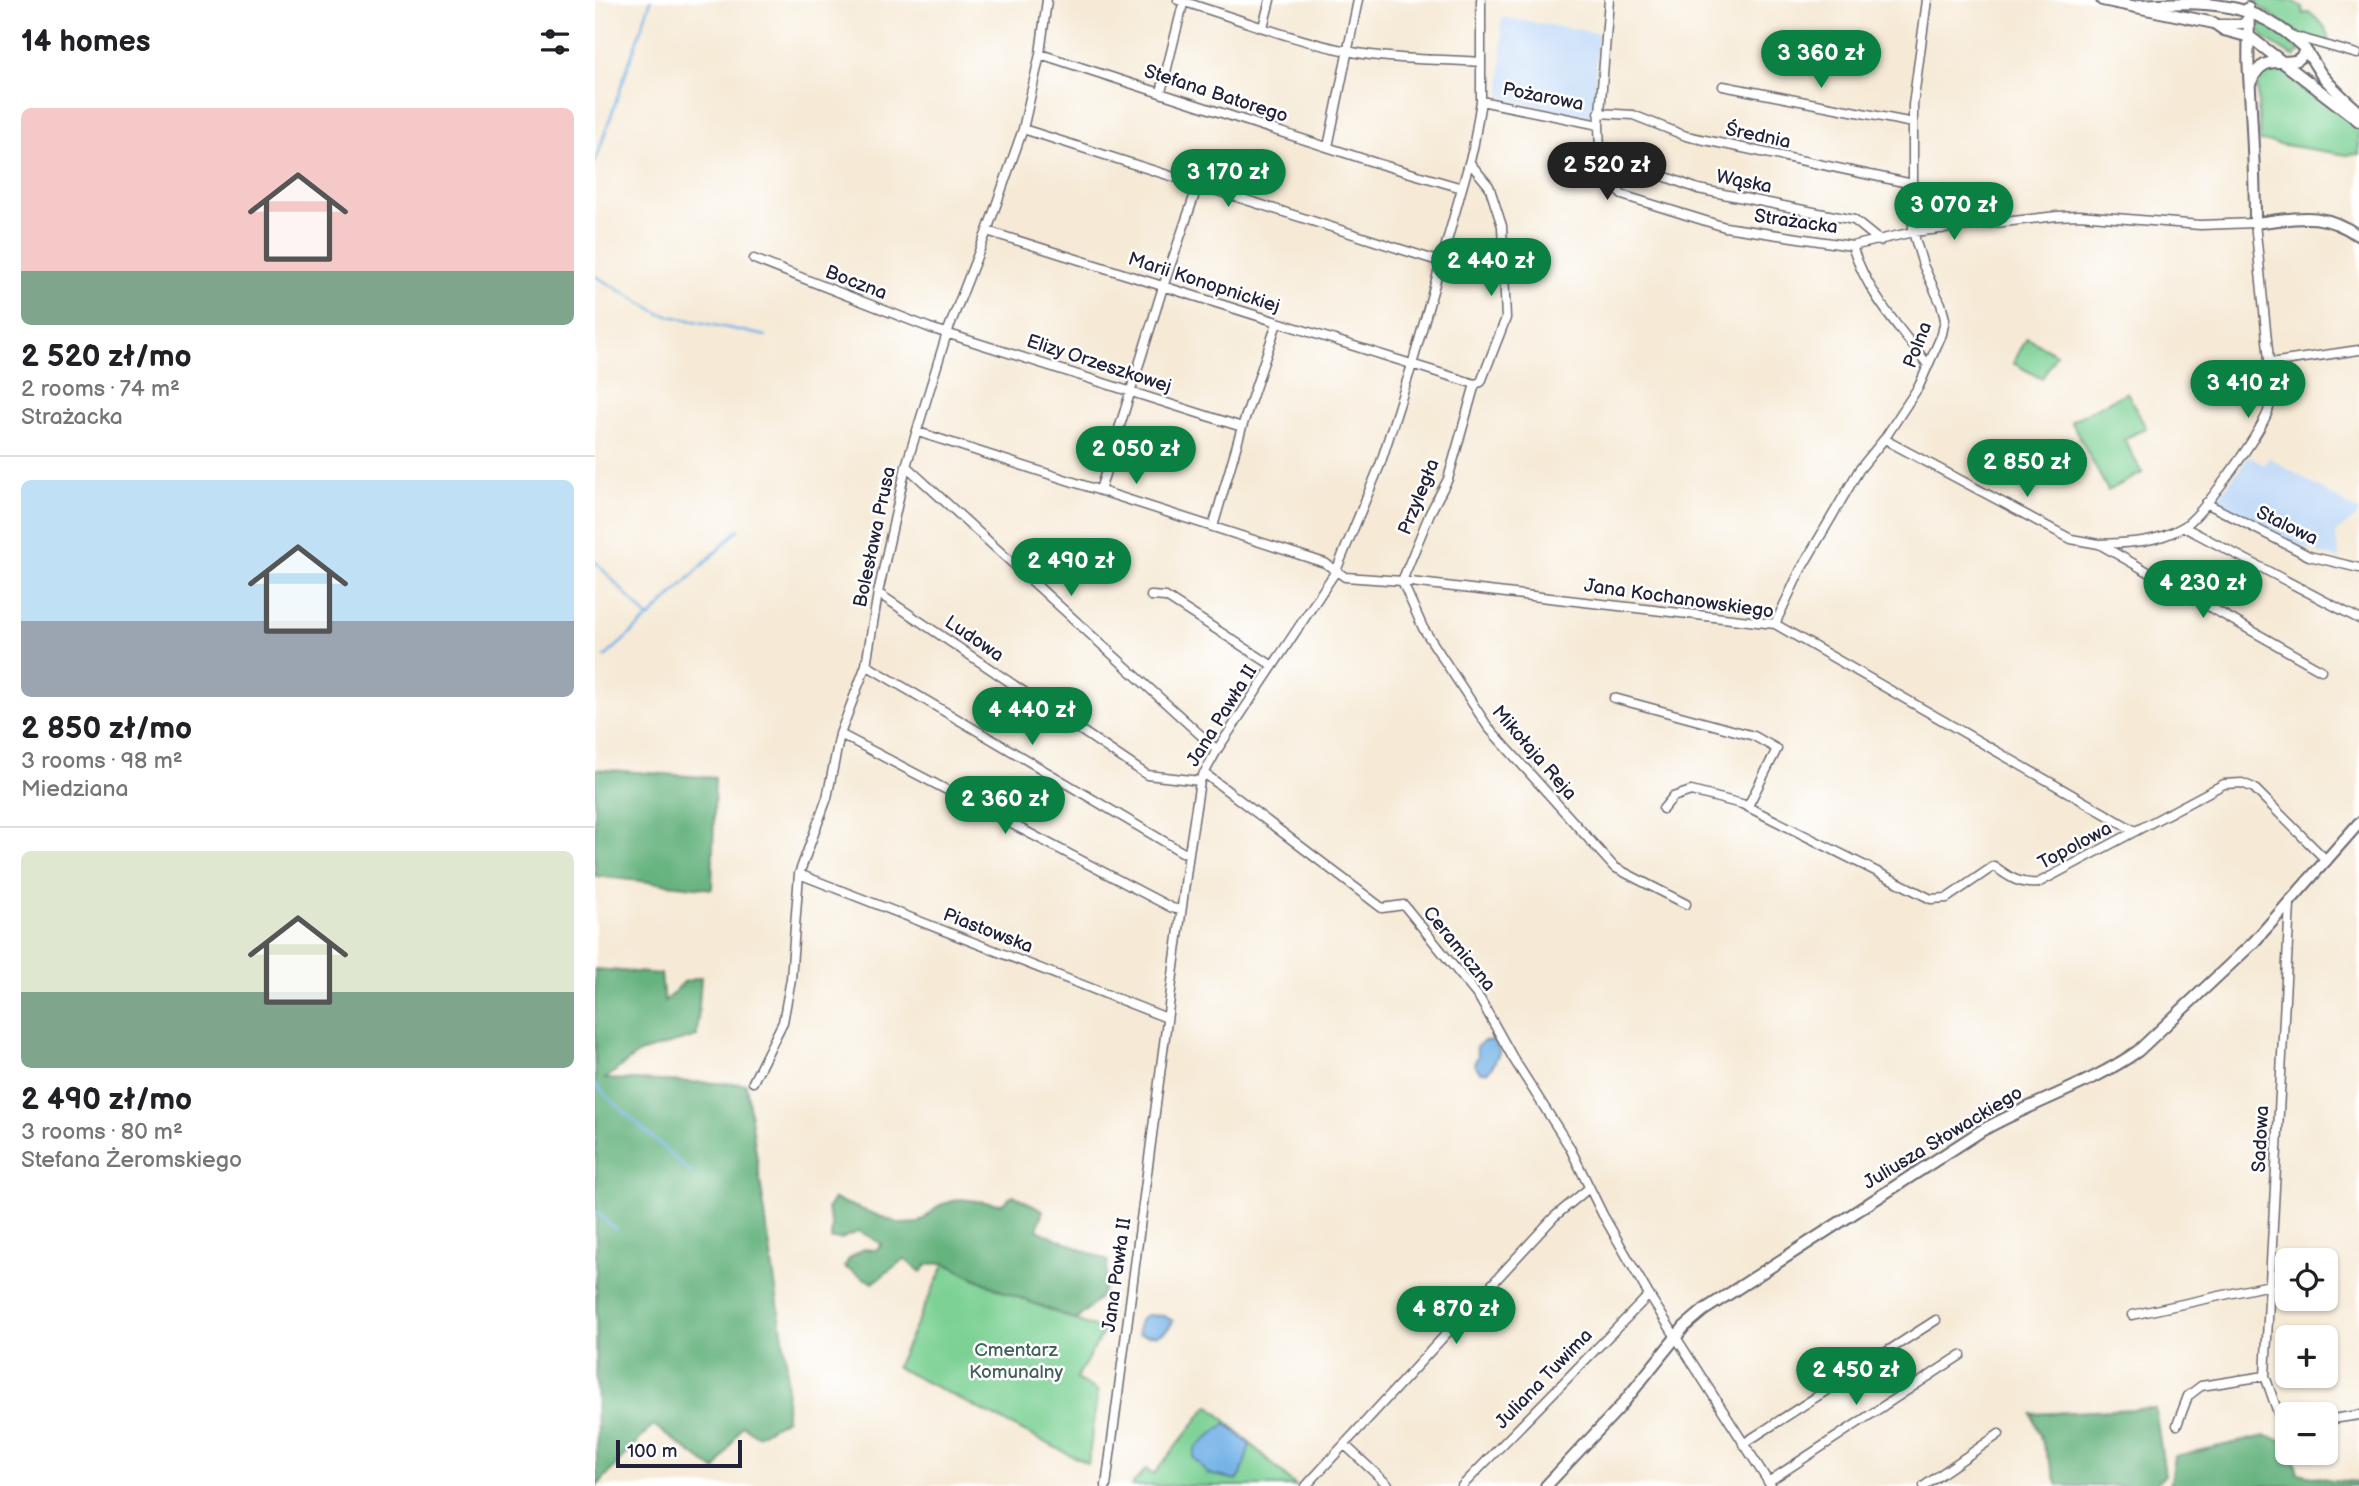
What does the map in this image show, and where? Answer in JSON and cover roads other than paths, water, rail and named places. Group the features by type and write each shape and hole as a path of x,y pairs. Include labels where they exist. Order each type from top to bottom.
{"street":[{"name":"Bolesława Prusa","path":"753,1082 783,1022 791,979 799,874 827,798 840,734 866,666 878,593 906,466 947,333 1023,129 1040,54 1047,0"},
{"path":"1263,27 1270,0"},
{"path":"1328,147 1358,0"},
{"name":"Jana Pawła II","path":"1106,1486 1181,910 1202,777 1217,750 1336,571 1377,472 1412,365 1470,163 1481,101 1481,0"},
{"name":"Strażacka","path":"1609,0 1599,113 1600,152 1607,180 1622,195 1725,227 1852,246 1913,232 2079,215 2180,224 2255,223"},
{"name":"Polna","path":"1775,625 1800,571 1859,470 1885,438 1919,386 1942,334 1945,319 1941,304 1923,265 1913,232 1913,105 1927,0"},
{"path":"2102,0 2214,23 2242,24 2248,8"},
{"path":"1161,92 1182,1 1346,51 1368,55 1481,62"},
{"path":"2129,5 2226,1 2248,8 2272,20 2293,36 2332,87 2359,112"},
{"path":"1885,438 2071,538 2099,544 2143,543 2184,527 2206,503 2264,421 2271,397 2270,363 2255,223 2248,8"},
{"path":"2214,23 2224,30 2250,37 2359,121"},
{"path":"2293,36 2357,54"},
{"path":"2250,84 2256,70 2263,64 2300,59 2305,49"},
{"name":"Stefana Batorego","path":"1040,54 1462,188"},
{"path":"1723,86 1913,123"},
{"name":"Pożarowa","path":"1481,101 1599,125"},
{"name":"Średnia","path":"1599,113 1633,115 1686,136 1913,184"},
{"path":"1023,129 1441,262"},
{"name":"Wąska","path":"1600,152 1698,189 1854,220 1880,241"},
{"name":"Przyległa","path":"1402,582 1430,513 1448,479 1475,384 1481,382 1506,318 1502,226 1489,186 1470,163"},
{"path":"1100,490 1163,287 1198,185"},
{"path":"2255,223 2321,218 2333,221 2359,236"},
{"name":"Marii Konopnickiej","path":"987,231 1412,365"},
{"path":"1852,246 1859,269 1876,298 1928,365"},
{"name":"Boczna","path":"754,260 947,333"},
{"path":"1213,527 1242,426 1277,323"},
{"name":"Elizy Orzeszkowej","path":"947,333 1242,426"},
{"path":"2270,363 2359,350"},
{"path":"1412,365 1475,384"},
{"name":"Jana Kochanowskiego","path":"918,432 1325,563 1345,577 1775,625 2135,831"},
{"path":"906,466 1217,750"},
{"name":"Stalowa","path":"2206,503 2309,556 2358,567"},
{"path":"2184,527 2359,619"},
{"path":"2099,544 2321,670"},
{"name":"Mikołaja Reja","path":"1402,582 1423,628 1488,727 1614,867 1686,904"},
{"name":"Ludowa","path":"878,593 1147,775 1202,777"},
{"path":"1151,596 1166,597 1273,666"},
{"path":"866,666 1182,852 1189,853"},
{"path":"1614,698 1754,736 1777,749 1748,806"},
{"path":"840,734 1172,908 1181,910"},
{"name":"Ceramiczna","path":"1202,777 1382,908 1404,905 1480,999 1513,1058 1569,1146 1589,1188 1649,1295 1769,1484"},
{"name":"Topolowa","path":"1663,808 1673,796 1691,791 1748,806 1931,899 1947,898 1994,866 2017,881 2038,883 2224,784 2242,783 2260,793 2327,861"},
{"name":"Juliusza Słowackiego","path":"1546,1486 1620,1407 1677,1336 1705,1310 1959,1145 2005,1118 2117,1065 2138,1051 2254,942 2359,823"},
{"name":"Piastowska","path":"799,874 1167,1018"},
{"name":"Sadowa","path":"2275,1402 2265,1376 2290,904"},
{"path":"1306,1486 1554,1217 1589,1188"},
{"path":"2132,1315 2270,1285"},
{"name":"Juliana Tuwima","path":"1462,1486 1649,1295"},
{"path":"1743,1444 1936,1320"},
{"path":"1769,1484 1961,1355"},
{"path":"2177,1425 2188,1396 2201,1386 2265,1376"},
{"path":"2338,1418 2359,1415"},
{"path":"1924,1486 1999,1434"},
{"path":"1345,1445 1389,1486"}],"water":[{"path":"1493,1040 1500,1051 1492,1067 1487,1072 1480,1072 1474,1064 1478,1056 1476,1047 1484,1041"},
{"path":"1146,1315 1164,1316 1173,1321 1167,1330 1159,1334 1139,1334 1139,1323"},
{"path":"1226,1423 1250,1445 1237,1480 1208,1474 1193,1457 1196,1447"}],"waterway":[{"path":"595,162 651,0"},
{"path":"595,276 661,314 766,336"},
{"path":"649,618 739,529"},
{"path":"595,561 648,618 605,657"},
{"path":"595,1085 691,1173"},
{"path":"595,1211 615,1229"}],"park label":[{"name":"Cmentarz Komunalny","path":"1016,1361"}]}
